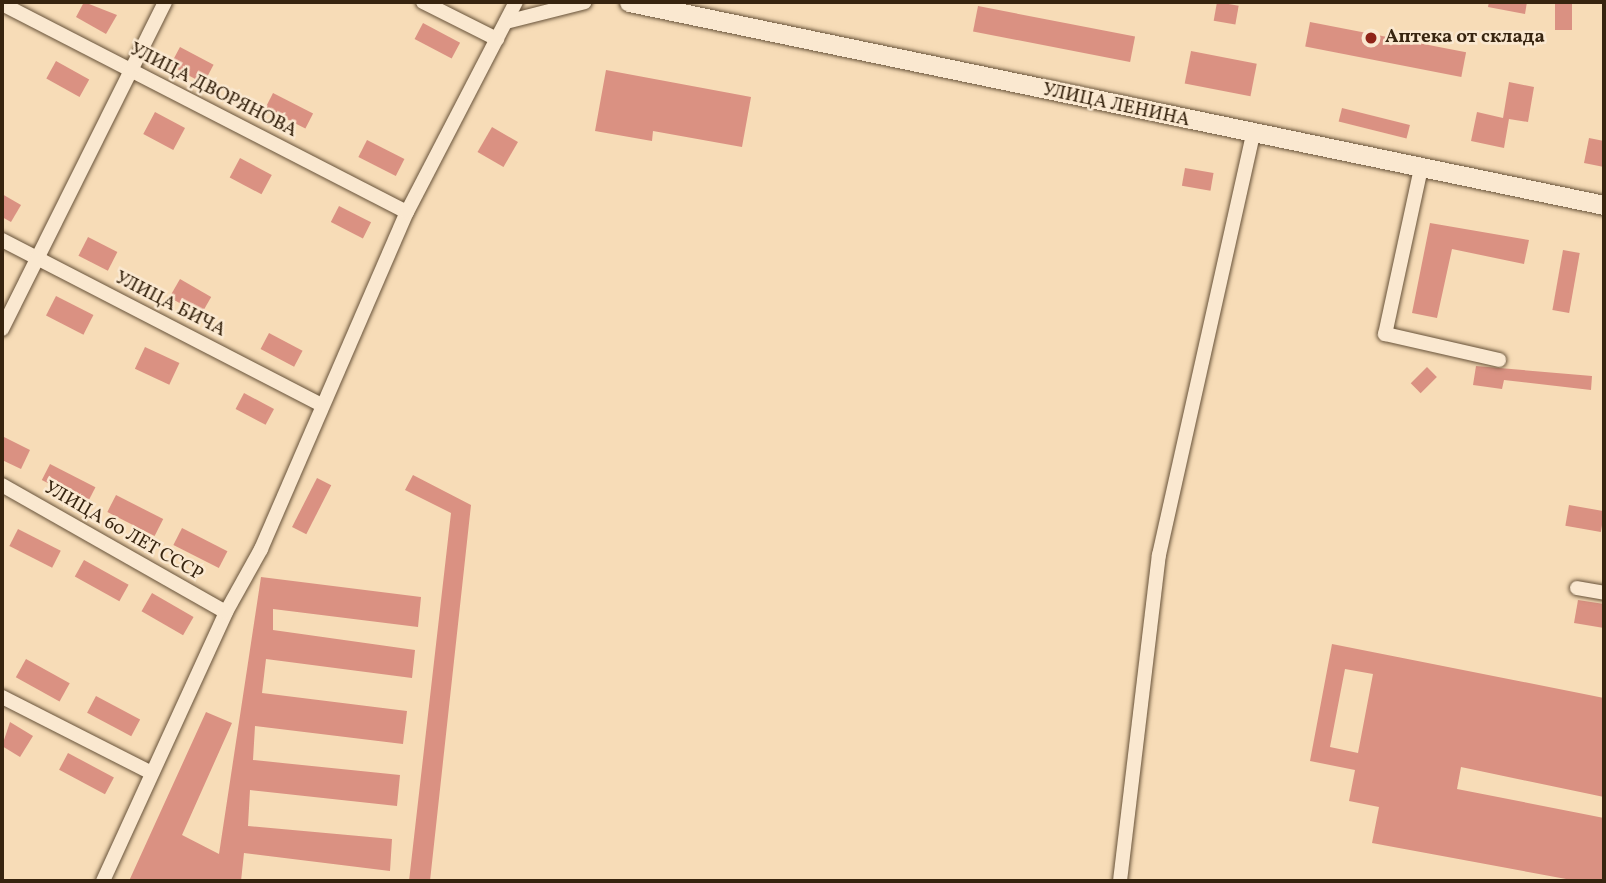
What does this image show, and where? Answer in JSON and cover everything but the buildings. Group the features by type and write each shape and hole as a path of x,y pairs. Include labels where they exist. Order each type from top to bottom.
{"street":[{"path":"2,329 165,2"},
{"path":"423,2 497,39"},
{"path":"103,881 226,612 261,549 321,405 407,212 516,2"},
{"path":"506,22 585,2"},
{"name":"УЛИЦА ЛЕНИНА","path":"629,2 1253,135 1604,205"},
{"name":"УЛИЦА ДВОРЯНОВА","path":"2,4 407,212"},
{"path":"1120,881 1159,555 1253,135"},
{"path":"1421,168 1385,334 1499,359"},
{"name":"УЛИЦА БИЧА","path":"2,240 321,405"},
{"name":"УЛИЦА 60 ЛЕТ СССР","path":"2,485 226,612"},
{"path":"1577,588 1604,593"},
{"path":"2,697 152,773"}],"place":[{"name":"Аптека от склада","path":"1371,38"}]}
